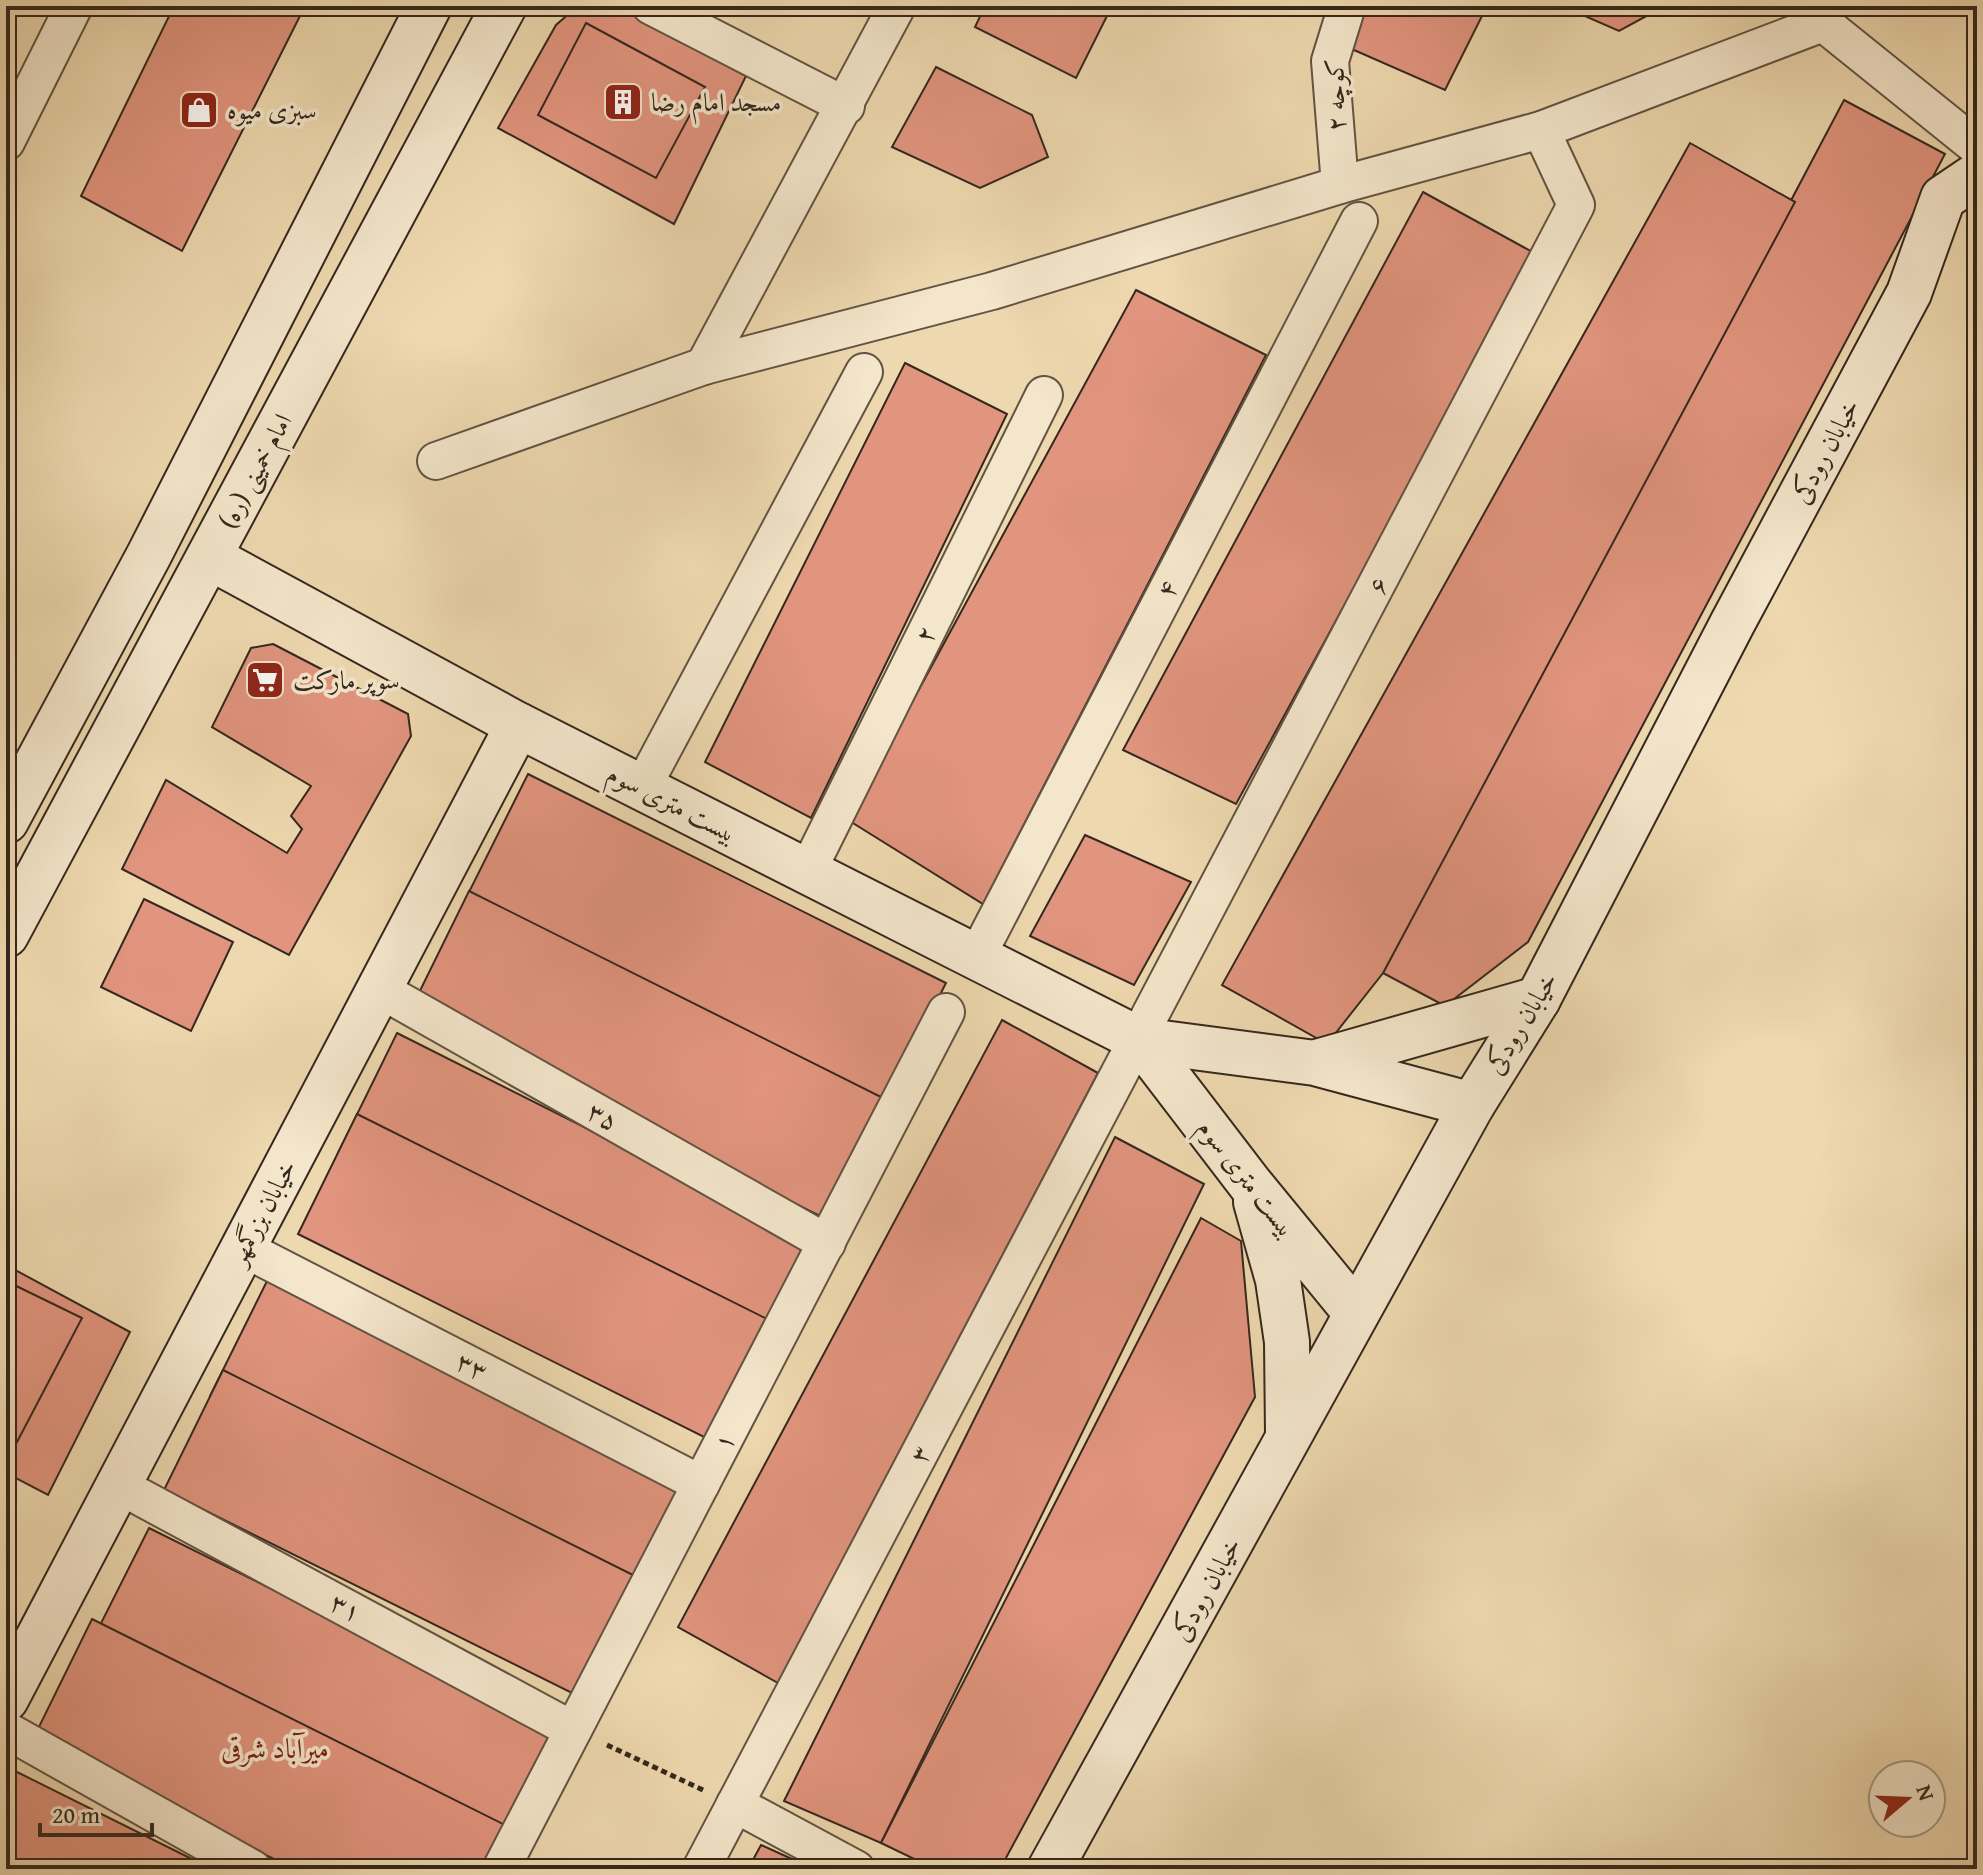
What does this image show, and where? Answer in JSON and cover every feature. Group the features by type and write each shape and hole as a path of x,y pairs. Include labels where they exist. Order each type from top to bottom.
{"main road":[{"path":"6,821 149,555 429,6"},
{"name":"امام خمینی (ره)","path":"6,935 504,6"},
{"name":"خیابان رودکی","path":"1050,1869 1472,1105 1538,999 1909,293 1943,198 1977,175"},
{"name":"بیست متری سوم","path":"209,557 518,725 1140,1040 1315,1063 1472,1105"},
{"name":"خیابان بزرگمهر","path":"6,1699 518,725"},
{"path":"1315,1063 1538,999"},
{"name":"بیست متری سوم","path":"1140,1040 1251,1185 1356,1313"},
{"path":"1251,1185 1278,1280 1287,1342 1289,1439"}],"street":[{"path":"6,142 74,6"},
{"path":"651,6 846,106"},
{"path":"704,366 897,6"},
{"name":"کوچه ۲","path":"1340,185 1330,61 1347,6"},
{"path":"436,461 704,366 992,291 1340,185 1541,130 1819,15 1977,147"},
{"name":"۶","path":"1140,1040 1576,205 1541,130"},
{"name":"۴","path":"976,958 1359,221"},
{"path":"642,788 864,372"},
{"name":"۲","path":"807,872 1044,395"},
{"name":"۳۵","path":"379,989 827,1243"},
{"name":"۱","path":"501,1869 946,1012"},
{"name":"۳","path":"701,1869 1140,1040"},
{"name":"۳۳","path":"243,1248 701,1484"},
{"name":"۳۱","path":"118,1485 573,1730"},
{"path":"6,1730 253,1869"},
{"path":"735,1804 856,1869"}],"path":[{"path":"573,1730 735,1804"}],"building":[{"path":"174,6 305,6 182,251 81,196"},
{"name":"مسجد امام رضا","path":"593,6 626,11 746,76 674,224 498,128 556,25 571,12"},
{"path":"985,6 1112,6 1076,78 975,27"},
{"path":"1368,6 1487,6 1445,90 1347,47"},
{"path":"1562,6 1665,6 1619,31"},
{"path":"586,23 705,87 656,178 538,115"},
{"path":"936,67 1032,115 1048,157 980,188 892,147"},
{"path":"1844,100 1945,154 1528,942 1445,1006 1383,973"},
{"path":"1690,143 1795,202 1383,973 1327,1044 1222,985"},
{"path":"1423,192 1536,254 1236,804 1123,750"},
{"path":"1136,290 1266,355 983,904 848,820"},
{"path":"905,363 1007,414 811,818 705,762"},
{"path":"273,644 408,714 411,736 289,955 122,869 166,780 287,853 302,829 291,816 311,786 212,727 251,648"},
{"path":"528,774 946,983 886,1102 468,894"},
{"path":"1085,835 1191,882 1134,985 1030,936"},
{"path":"469,891 887,1100 828,1220 410,1011"},
{"path":"144,899 233,942 191,1031 101,987"},
{"path":"1002,1020 1098,1073 778,1683 678,1627"},
{"path":"397,1033 815,1243 756,1362 338,1153"},
{"path":"357,1114 775,1323 716,1443 298,1234"},
{"path":"1115,1137 1204,1184 881,1843 784,1801"},
{"path":"1201,1218 1241,1241 1255,1397 1000,1869 935,1869 881,1843"},
{"path":"6,1265 130,1332 48,1495 6,1473"},
{"path":"269,1277 687,1485 628,1605 210,1396"},
{"path":"6,1281 82,1318 17,1442 6,1435"},
{"path":"223,1370 641,1579 582,1698 164,1490"},
{"path":"149,1528 567,1736 507,1856 89,1647"},
{"path":"92,1619 511,1828 490,1869 294,1869 33,1739"},
{"path":"11,1769 212,1869 6,1869 6,1778"},
{"path":"761,1845 814,1869 748,1869"}],"place":[{"name":"مسجد امام رضا","path":"623,102"},
{"name":"سبزی میوه","path":"199,110"},
{"name":"سوپر مارکت","path":"265,680"}],"district":[{"name":"میرآباد شرقی","path":"275,1748"}]}
